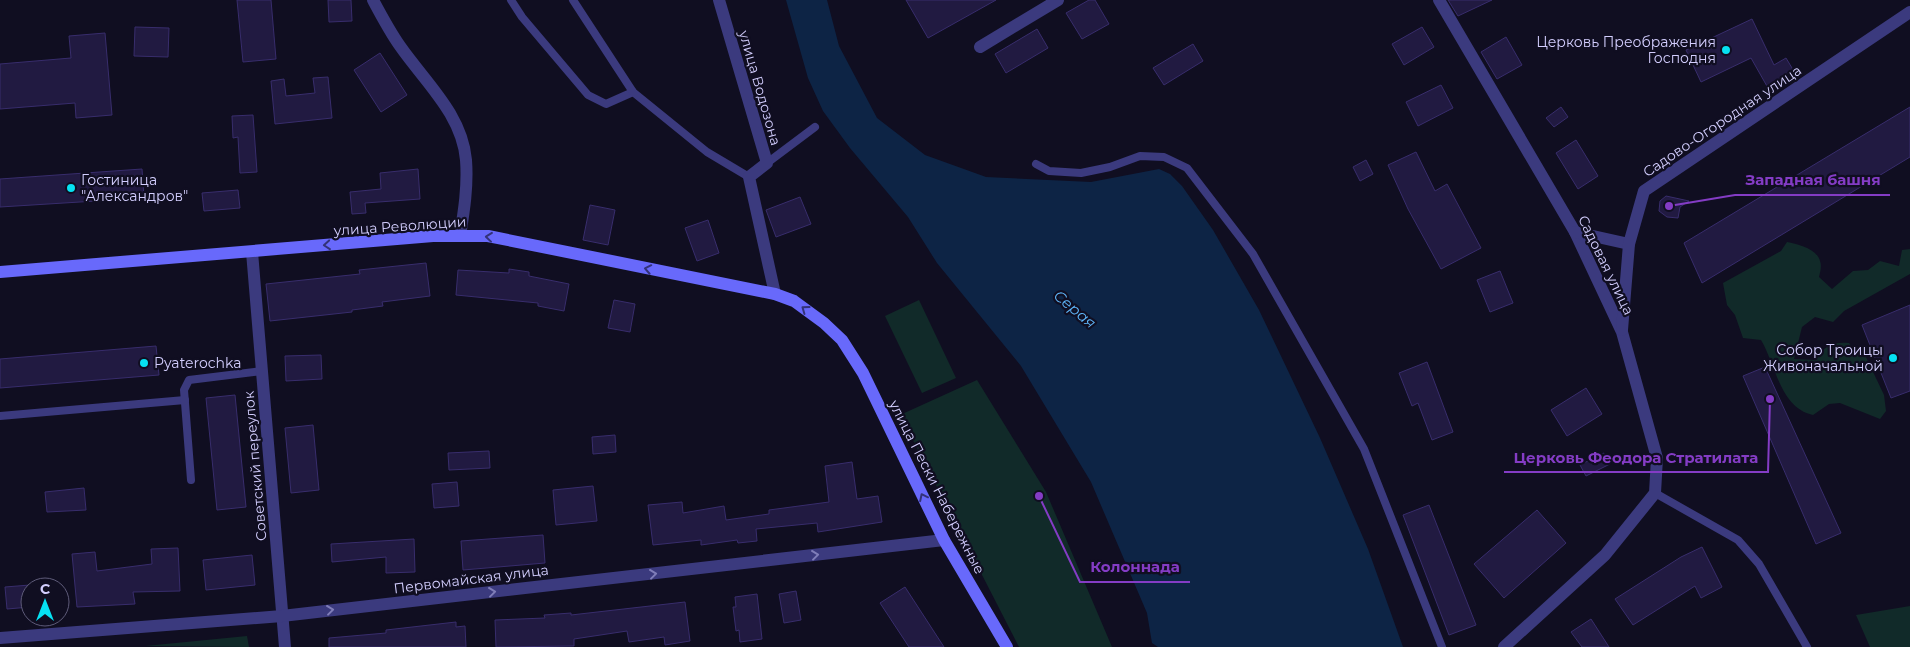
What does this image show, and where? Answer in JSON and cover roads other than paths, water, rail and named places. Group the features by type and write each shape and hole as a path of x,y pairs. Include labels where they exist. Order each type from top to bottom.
{"main road":[{"name":"улица Революции","path":"0,272 432,236 488,236 776,294 794,301 824,322 842,340"},
{"name":"улица Пески Набережные","path":"842,340 863,373 944,540 1007,647"}],"street":[{"path":"373,0 399,46 443,101 458,130 466,158 467,190 460,236"},
{"name":"улица Водозона","path":"719,0 767,164 750,177"},
{"path":"980,46 1058,0"},
{"name":"Садовая улица","path":"1438,0 1575,232 1622,332 1657,458 1655,493"},
{"name":"Садово-Огородная улица","path":"1622,332 1629,244 1644,191 1910,12"},
{"path":"750,177 776,294"},
{"path":"1575,232 1629,244"},
{"name":"Советский переулок","path":"252,252 285,647"},
{"path":"1504,647 1605,554 1655,493"},
{"name":"Первомайская улица","path":"0,638 282,616 944,540"}],"lane":[{"path":"510,0 522,17 588,95 606,104 633,92"},
{"path":"573,0 633,92 707,152 750,177"},
{"path":"767,164 815,127"},
{"path":"1036,164 1050,172 1081,172 1110,167 1140,156 1164,157 1187,168 1254,254 1364,449 1442,647"},
{"path":"191,480 184,390 189,380 262,371"},
{"path":"0,416 185,400"},
{"path":"1655,493 1738,540 1759,564 1807,647"}],"water":[{"name":"Серая","path":"786,0 827,0 839,46 877,118 925,155 986,177 1091,182 1159,169 1170,174 1182,186 1213,230 1259,310 1320,438 1368,549 1403,647 1158,647 1152,643 1147,613 1091,482 1021,366 937,263 908,217 850,148 823,111 808,78"}],"place":[{"name":"Церковь Преображения Господня","path":"1726,50"},
{"name":"Гостиница \"Александров\"","path":"71,188"},
{"name":"Западная башня","path":"1669,206"},
{"name":"Собор Троицы Живоначальной","path":"1893,358"},
{"name":"Pyaterochka","path":"144,363"},
{"name":"Церковь Феодора Стратилата","path":"1770,399"},
{"name":"Колоннада","path":"1039,496"}]}
